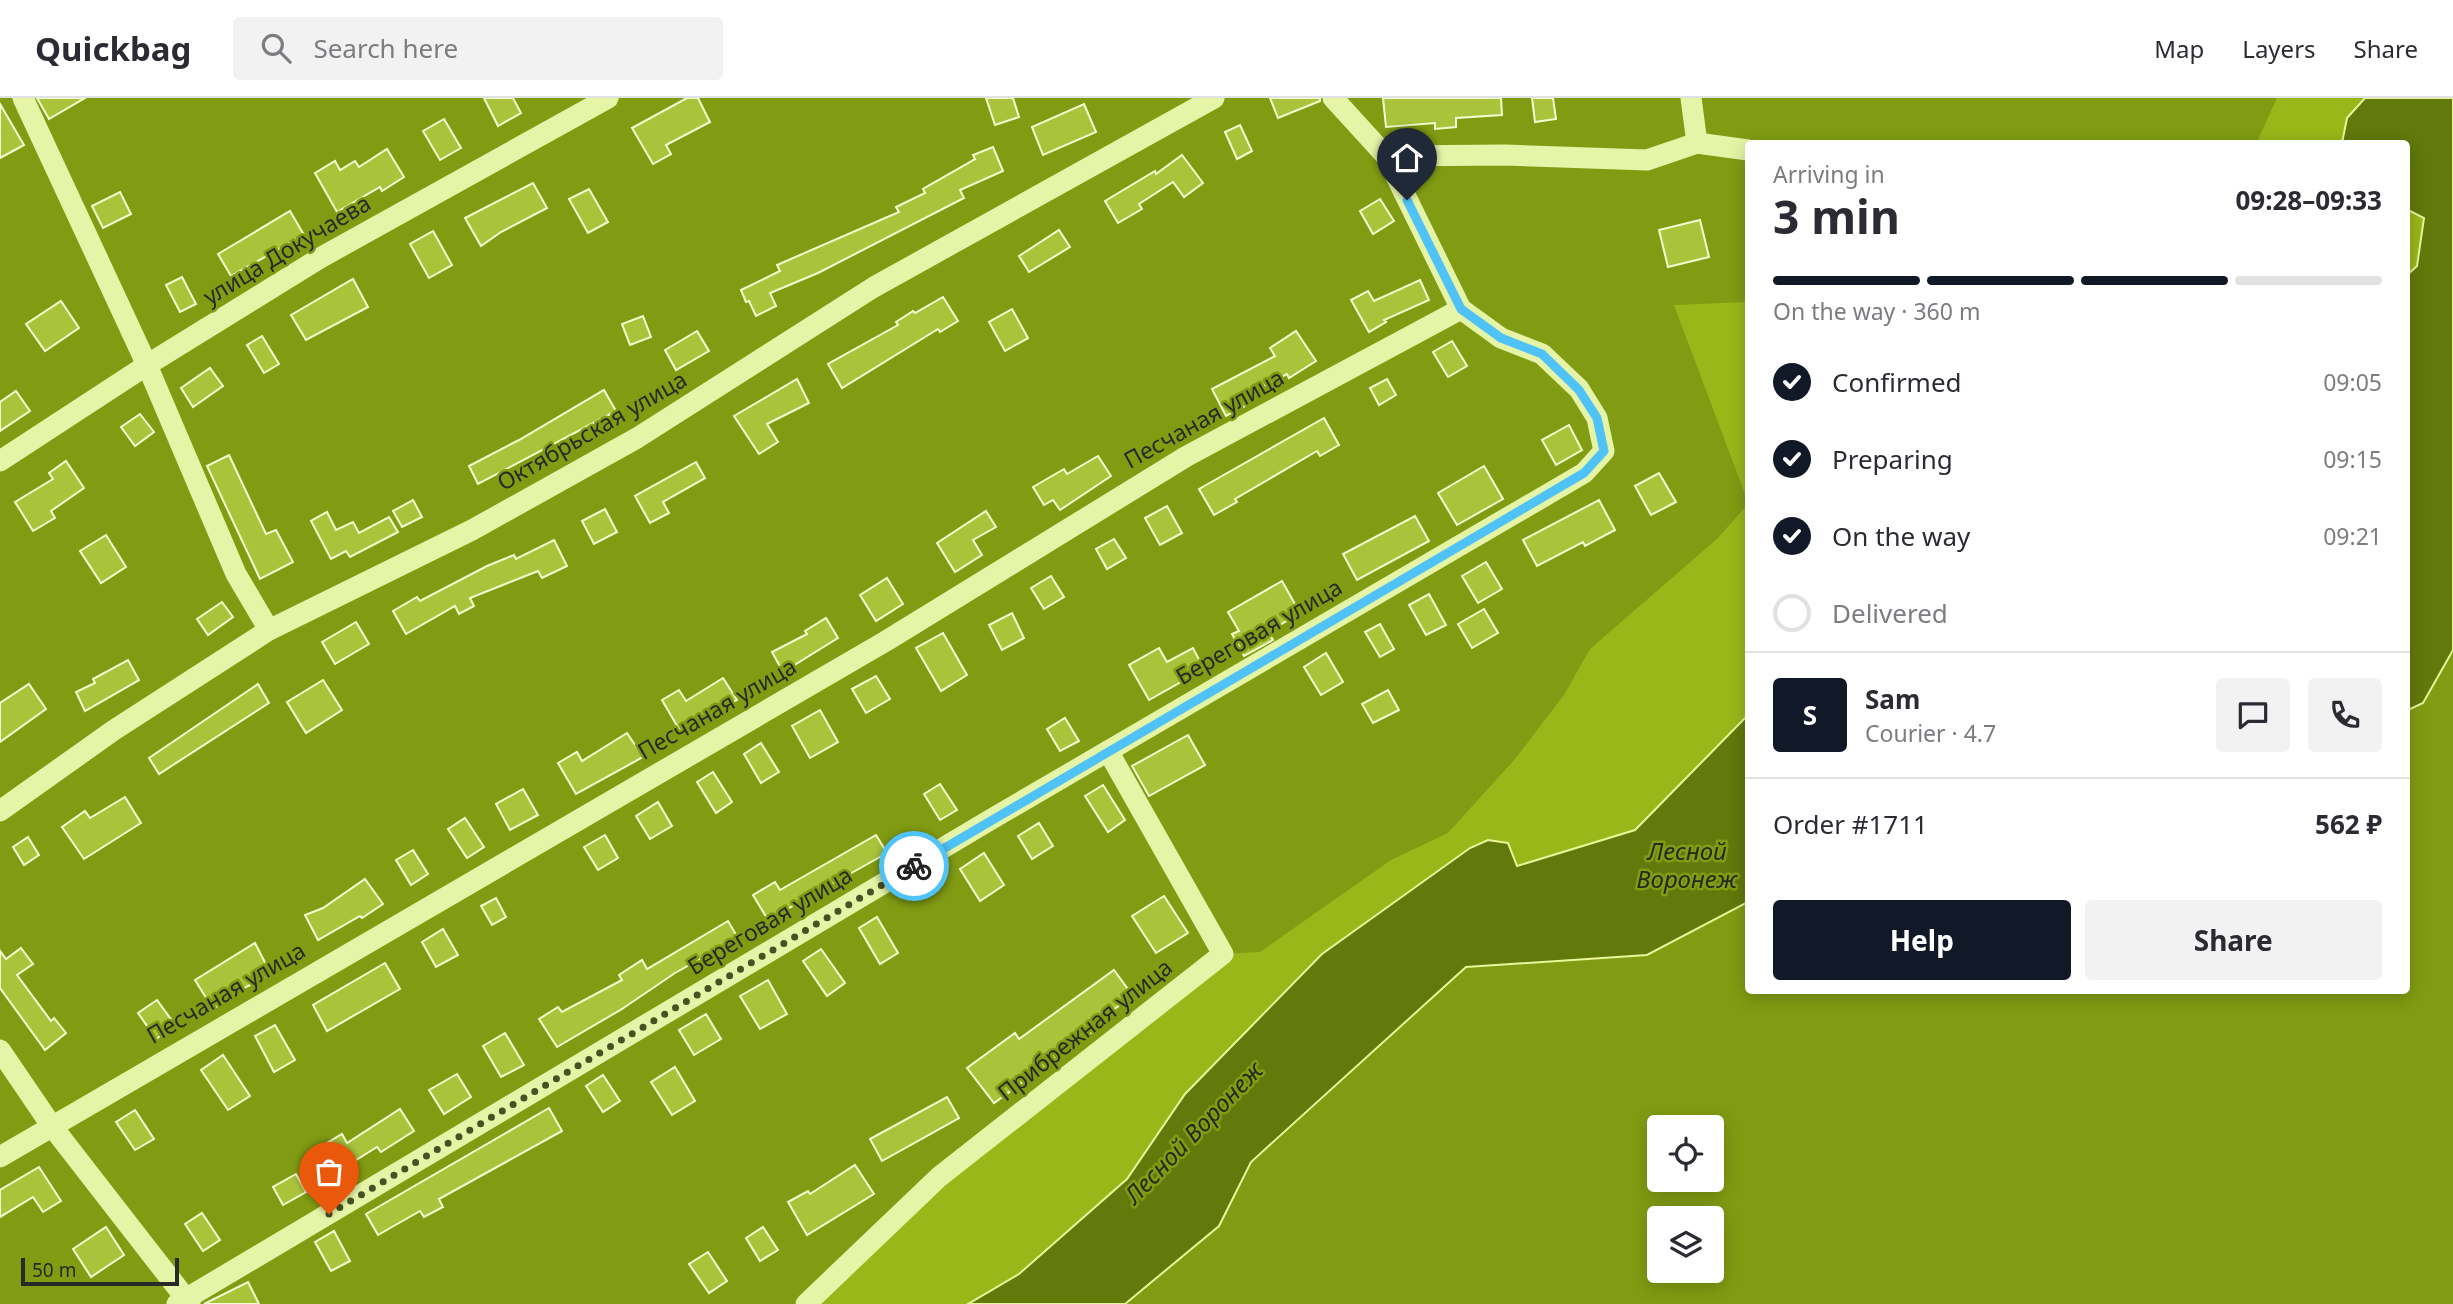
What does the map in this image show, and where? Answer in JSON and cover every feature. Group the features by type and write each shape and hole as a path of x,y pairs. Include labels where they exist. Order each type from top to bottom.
{"street":[{"path":"23,98 147,365 236,574 269,630"},
{"name":"улица Докучаева","path":"0,461 147,365 320,258 608,98"},
{"name":"Октябрьская улица","path":"0,811 114,730 269,630 472,530 638,438 874,288 1214,98"},
{"path":"1333,98 1386,156 1461,309"},
{"path":"1691,98 1697,143"},
{"path":"1386,156 1505,155 1647,160 1697,143 1745,150"},
{"name":"Береговая улица","path":"184,1302 1108,751 1584,473 1604,451 1597,418 1579,390 1542,354 1501,338 1461,309"},
{"name":"Песчаная улица","path":"0,1157 886,641 1187,456 1461,309"},
{"name":"Прибрежная улица","path":"806,1304 939,1177 1223,954 1108,751"},
{"path":"0,1050 51,1125 184,1302"}],"shaded area":[{"path":"2277,98 2365,98 2347,118 2343,140 2258,140"},
{"path":"2410,211 2424,218 2417,266 2410,272"},
{"path":"1745,302 1745,494 1674,305"},
{"path":"1745,507 1745,718 1635,830 1517,866 1322,954 1185,1094 1127,1179 1019,1274 968,1304 806,1304 844,1266 1223,954 1260,952 1391,860 1448,833 1515,759 1564,695 1590,649 1718,538"}],"water":[{"path":"2365,98 2453,98 2453,650 2423,703 2410,709 2410,272 2417,266 2424,218 2410,211 2410,140 2343,140 2347,118"},
{"name":"Лесной Воронеж","path":"1745,718 1745,904 1647,955 1466,967 1251,1162 1219,1226 1125,1304 968,1304 1019,1274 1127,1179 1185,1094 1322,954 1470,848 1488,840 1508,843 1517,866 1635,830"}],"building":[{"path":"37,98 85,98 49,119"},
{"path":"484,98 513,98 521,113 498,126"},
{"path":"687,98 698,98 710,122 666,145 671,154 653,164 632,128"},
{"path":"986,98 1013,98 1019,117 995,125"},
{"path":"1270,98 1320,98 1320,101 1278,118"},
{"path":"1383,98 1501,98 1502,115 1456,118 1456,127 1435,129 1435,123 1386,127"},
{"path":"1532,98 1553,98 1556,119 1535,122"},
{"path":"0,104 24,145 0,158"},
{"path":"1084,104 1096,132 1043,155 1032,127"},
{"path":"444,119 461,148 440,160 423,131"},
{"path":"1240,125 1252,151 1237,159 1225,132"},
{"path":"993,147 1003,171 960,190 964,198 818,273 770,293 776,306 756,316 749,301 746,302 741,290 780,271 777,265 899,212 896,207 925,193 923,189 975,159 973,155"},
{"path":"387,149 404,177 382,191 380,187 337,212 315,173 335,161 340,170 355,161 359,167"},
{"path":"1182,155 1203,183 1184,197 1173,182 1139,204 1142,209 1118,223 1105,201 1155,171 1156,174"},
{"path":"533,183 547,208 501,232 481,246 465,218"},
{"path":"589,189 608,222 588,233 569,199"},
{"path":"120,192 131,214 103,228 92,206"},
{"path":"1380,199 1394,221 1373,234 1360,211"},
{"path":"290,211 304,235 231,276 218,254"},
{"path":"1700,220 1709,257 1668,267 1659,230"},
{"path":"1059,230 1070,247 1029,272 1019,256"},
{"path":"433,231 452,265 429,278 410,244"},
{"path":"182,277 196,304 180,312 166,285"},
{"path":"353,279 368,307 306,340 291,315"},
{"path":"1420,280 1429,300 1384,320 1386,322 1369,332 1351,300 1368,291 1374,301"},
{"path":"943,297 958,321 940,332 938,329 842,388 828,364 898,325 896,322 913,311 915,313"},
{"path":"61,301 79,328 45,351 26,324"},
{"path":"1012,309 1028,338 1005,351 989,322"},
{"path":"643,316 651,337 630,345 622,324"},
{"path":"697,331 709,351 676,370 665,350"},
{"path":"1296,331 1316,361 1289,378 1287,374 1243,397 1247,405 1226,416 1212,389 1275,356 1270,348"},
{"path":"262,336 279,364 264,373 247,345"},
{"path":"1452,341 1467,366 1448,377 1433,352"},
{"path":"210,368 223,386 193,407 181,388"},
{"path":"797,379 809,403 767,424 778,442 759,454 734,416"},
{"path":"1387,379 1396,395 1379,405 1370,388"},
{"path":"604,390 616,411 478,484 469,466"},
{"path":"16,391 30,411 0,431 0,402"},
{"path":"140,414 154,432 135,446 121,427"},
{"path":"1324,418 1339,445 1320,456 1317,451 1235,499 1237,502 1214,515 1199,489"},
{"path":"1569,425 1582,450 1556,465 1542,440"},
{"path":"229,455 266,534 276,530 293,562 260,579 207,466"},
{"path":"1098,456 1111,476 1060,510 1053,500 1044,505 1033,487 1064,469 1067,474"},
{"path":"66,461 84,488 51,511 55,518 33,531 15,502 53,479 49,473"},
{"path":"696,462 705,478 663,502 669,513 650,523 635,496"},
{"path":"1484,466 1503,499 1457,525 1438,493"},
{"path":"1659,473 1676,502 1651,515 1635,486"},
{"path":"413,500 422,517 402,527 393,511"},
{"path":"1599,500 1615,530 1585,546 1583,542 1537,566 1523,540"},
{"path":"1167,506 1182,533 1160,545 1145,518"},
{"path":"605,509 617,532 594,544 582,521"},
{"path":"986,511 996,527 973,540 982,555 955,572 937,543"},
{"path":"327,512 336,530 353,522 359,533 389,517 398,532 350,557 346,551 331,559 311,521"},
{"path":"1415,516 1429,541 1357,580 1343,554"},
{"path":"106,535 126,567 101,583 80,551"},
{"path":"1114,539 1126,558 1107,569 1096,549"},
{"path":"554,540 567,566 542,578 538,571 470,598 474,606 459,614 455,606 406,634 393,611 417,597 420,601 487,566 514,555 516,559"},
{"path":"1486,562 1502,589 1478,603 1462,576"},
{"path":"1051,576 1064,597 1044,609 1031,588"},
{"path":"887,578 903,604 876,621 860,595"},
{"path":"1282,581 1300,613 1268,632 1273,640 1244,656 1232,634 1239,631 1228,612"},
{"path":"1429,594 1446,625 1426,635 1409,605"},
{"path":"222,602 233,617 208,635 197,619"},
{"path":"1484,609 1498,633 1472,648 1458,624"},
{"path":"1012,613 1024,638 1002,650 989,625"},
{"path":"826,618 838,638 783,672 772,652 807,634 805,631"},
{"path":"356,622 369,644 335,664 322,642"},
{"path":"1380,624 1394,649 1380,657 1365,632"},
{"path":"943,633 967,675 941,691 916,648"},
{"path":"1159,648 1167,662 1193,648 1204,669 1149,700 1129,665"},
{"path":"1326,653 1343,682 1321,695 1304,667"},
{"path":"128,660 139,680 85,711 76,692 95,683 93,679"},
{"path":"876,676 890,699 866,713 852,689"},
{"path":"723,678 737,700 680,731 662,700 679,690 686,701"},
{"path":"323,680 342,710 306,733 287,702"},
{"path":"29,684 46,709 0,742 0,703"},
{"path":"258,684 269,703 159,774 149,758"},
{"path":"1388,690 1399,710 1373,723 1362,704"},
{"path":"820,710 838,742 810,758 792,726"},
{"path":"1065,718 1079,741 1060,751 1047,729"},
{"path":"627,733 643,757 576,794 558,763 577,752 582,761"},
{"path":"1188,735 1205,765 1149,796 1132,766"},
{"path":"761,743 779,772 761,783 744,754"},
{"path":"713,772 732,802 716,813 697,782"},
{"path":"940,784 957,810 940,820 924,794"},
{"path":"1103,785 1125,820 1108,832 1085,796"},
{"path":"523,789 538,815 510,830 496,804"},
{"path":"125,797 141,823 84,859 62,827 85,811 90,818"},
{"path":"658,802 672,826 650,839 636,816"},
{"path":"465,818 484,847 467,858 448,829"},
{"path":"1039,823 1053,846 1032,859 1018,836"},
{"path":"605,835 618,858 598,870 584,847"},
{"path":"876,835 887,853 768,920 753,895 775,882 780,890"},
{"path":"28,837 39,855 24,865 13,847"},
{"path":"413,850 428,874 411,885 396,860"},
{"path":"984,853 1004,885 980,901 960,869"},
{"path":"365,879 383,904 318,940 305,915 323,908"},
{"path":"1164,896 1188,933 1156,953 1132,916"},
{"path":"496,898 506,917 492,925 481,906"},
{"path":"877,917 898,953 880,964 859,928"},
{"path":"728,921 738,938 675,973 622,1009 557,1047 539,1019 558,1007 562,1012 622,980 619,975 642,960 647,969"},
{"path":"443,929 458,955 436,967 422,942"},
{"path":"255,943 271,974 227,997 229,1000 213,1009 195,980"},
{"path":"21,948 33,964 17,975 51,1021 54,1018 66,1033 45,1050 0,988 0,951 6,959"},
{"path":"821,949 845,983 827,996 803,961"},
{"path":"385,963 400,989 327,1031 313,1005"},
{"path":"1114,970 1133,996 1097,1021 1101,1026 994,1103 967,1068 1015,1033 1019,1039"},
{"path":"768,980 787,1014 760,1029 740,996"},
{"path":"157,1000 176,1026 156,1039 138,1013"},
{"path":"706,1014 721,1039 694,1055 679,1030"},
{"path":"275,1025 295,1060 274,1072 255,1036"},
{"path":"505,1033 524,1065 501,1077 483,1046"},
{"path":"223,1055 250,1096 228,1110 201,1070"},
{"path":"675,1067 695,1101 672,1115 651,1082"},
{"path":"457,1074 471,1097 444,1114 429,1090"},
{"path":"603,1075 620,1101 603,1112 586,1086"},
{"path":"947,1097 959,1118 882,1161 870,1139"},
{"path":"549,1108 562,1131 439,1199 443,1207 424,1217 420,1211 378,1235 366,1214"},
{"path":"400,1109 414,1131 381,1152 377,1147 332,1175 317,1149 342,1134 347,1143"},
{"path":"135,1110 154,1139 135,1150 116,1122"},
{"path":"855,1165 874,1194 807,1235 788,1202 808,1191 810,1194"},
{"path":"39,1167 61,1201 43,1212 33,1197 0,1217 0,1190"},
{"path":"296,1174 306,1192 283,1205 273,1187"},
{"path":"202,1213 220,1240 203,1251 185,1224"},
{"path":"106,1227 124,1255 91,1277 73,1249"},
{"path":"763,1227 778,1250 760,1261 746,1238"},
{"path":"334,1231 350,1261 331,1271 315,1242"},
{"path":"708,1252 727,1281 709,1293 689,1264"},
{"path":"248,1282 259,1304 204,1304"}],"way so far":[{"path":"329,1214 914,866"}],"route":[{"path":"914,866 1584,473 1604,451 1597,418 1579,390 1542,354 1501,338 1461,309 1407,200"}]}
